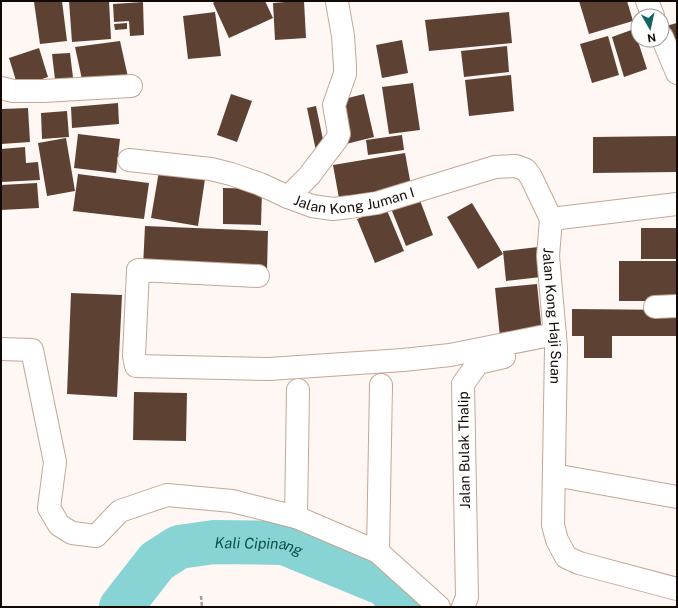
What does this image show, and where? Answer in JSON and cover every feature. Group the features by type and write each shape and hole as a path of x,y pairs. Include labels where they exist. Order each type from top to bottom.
{"street":[{"path":"288,197 309,176 337,139 339,134 334,105 345,74 345,67 343,36 337,2"},
{"path":"667,48 677,73"},
{"path":"1,88 13,91 43,91 131,86"},
{"name":"Jalan Kong Juman I","path":"128,160 211,169 260,184 312,206 333,209 377,203 495,167 516,166 526,170 531,177 551,219"},
{"path":"551,219 677,204"},
{"name":"Jalan Kong Haji Suan","path":"551,219 548,256 555,341 553,525 557,540 566,557 579,563 677,589"},
{"path":"258,276 138,270 134,356 136,366 268,369 404,360 555,341"},
{"path":"655,307 677,306"},
{"name":"Jalan Bulak Thalip","path":"465,602 463,384 478,363 536,350 555,341"},
{"path":"1,349 32,350 55,462 49,508 59,525 72,533 96,536 120,511 167,495 232,502 296,517 378,552 439,607"},
{"path":"378,552 381,385"},
{"path":"296,517 298,390"},
{"path":"554,475 677,497"}],"path":[{"path":"201,596 202,607"}],"building":[{"path":"62,1 67,41 40,44 34,2"},
{"path":"69,1 109,1 111,39 72,42"},
{"path":"216,1 265,1 273,18 229,38 213,3"},
{"path":"304,1 306,38 275,40 273,3"},
{"path":"579,1 627,1 630,11 630,22 589,34"},
{"path":"143,2 144,35 130,36 129,21 114,22 113,4"},
{"path":"215,12 221,56 188,59 183,16"},
{"path":"509,12 512,43 429,51 425,20"},
{"path":"127,23 127,29 115,30 114,24"},
{"path":"677,23 677,64 670,47 670,25"},
{"path":"630,30 630,48 640,48 647,69 624,77 612,37"},
{"path":"608,36 619,75 592,83 580,44"},
{"path":"402,40 408,73 382,78 376,45"},
{"path":"120,41 128,77 83,84 75,47"},
{"path":"507,46 509,72 464,77 461,51"},
{"path":"39,48 48,77 18,87 9,58"},
{"path":"70,53 74,86 56,88 52,54"},
{"path":"511,75 514,111 469,116 465,80"},
{"path":"413,83 420,130 389,134 382,87"},
{"path":"231,94 252,101 237,142 217,135"},
{"path":"364,94 374,137 346,144 336,101"},
{"path":"118,103 119,124 72,128 71,107"},
{"path":"316,106 325,149 316,151 307,108"},
{"path":"28,108 30,142 1,144 1,109"},
{"path":"67,111 69,137 42,139 41,113"},
{"path":"78,134 120,139 116,173 74,168"},
{"path":"402,135 404,150 368,155 366,140"},
{"path":"677,136 677,172 593,173 593,137"},
{"path":"66,138 75,191 47,196 38,143"},
{"path":"25,147 26,163 38,162 40,180 1,182 1,149"},
{"path":"405,153 412,191 340,204 333,165"},
{"path":"159,171 205,179 198,226 151,218"},
{"path":"78,174 149,183 144,219 73,211"},
{"path":"37,183 39,208 1,210 1,185"},
{"path":"223,188 262,189 261,225 223,224"},
{"path":"418,195 433,235 406,246 390,206"},
{"path":"472,203 503,254 478,269 447,217"},
{"path":"386,208 404,251 375,263 357,219"},
{"path":"145,226 268,231 267,271 143,267"},
{"path":"641,228 677,228 677,259 641,259"},
{"path":"538,247 541,277 506,281 503,251"},
{"path":"619,261 677,261 677,301 619,301"},
{"path":"537,284 542,333 500,337 495,288"},
{"path":"71,293 122,295 117,397 67,394"},
{"path":"572,309 676,310 676,336 612,336 612,358 584,358 584,336 572,336"},
{"path":"134,392 187,393 186,441 133,440"}],"waterway":[{"name":"Kali Cipinang","path":"121,607 157,561 179,547 214,542 284,543 386,585 405,607"}]}
